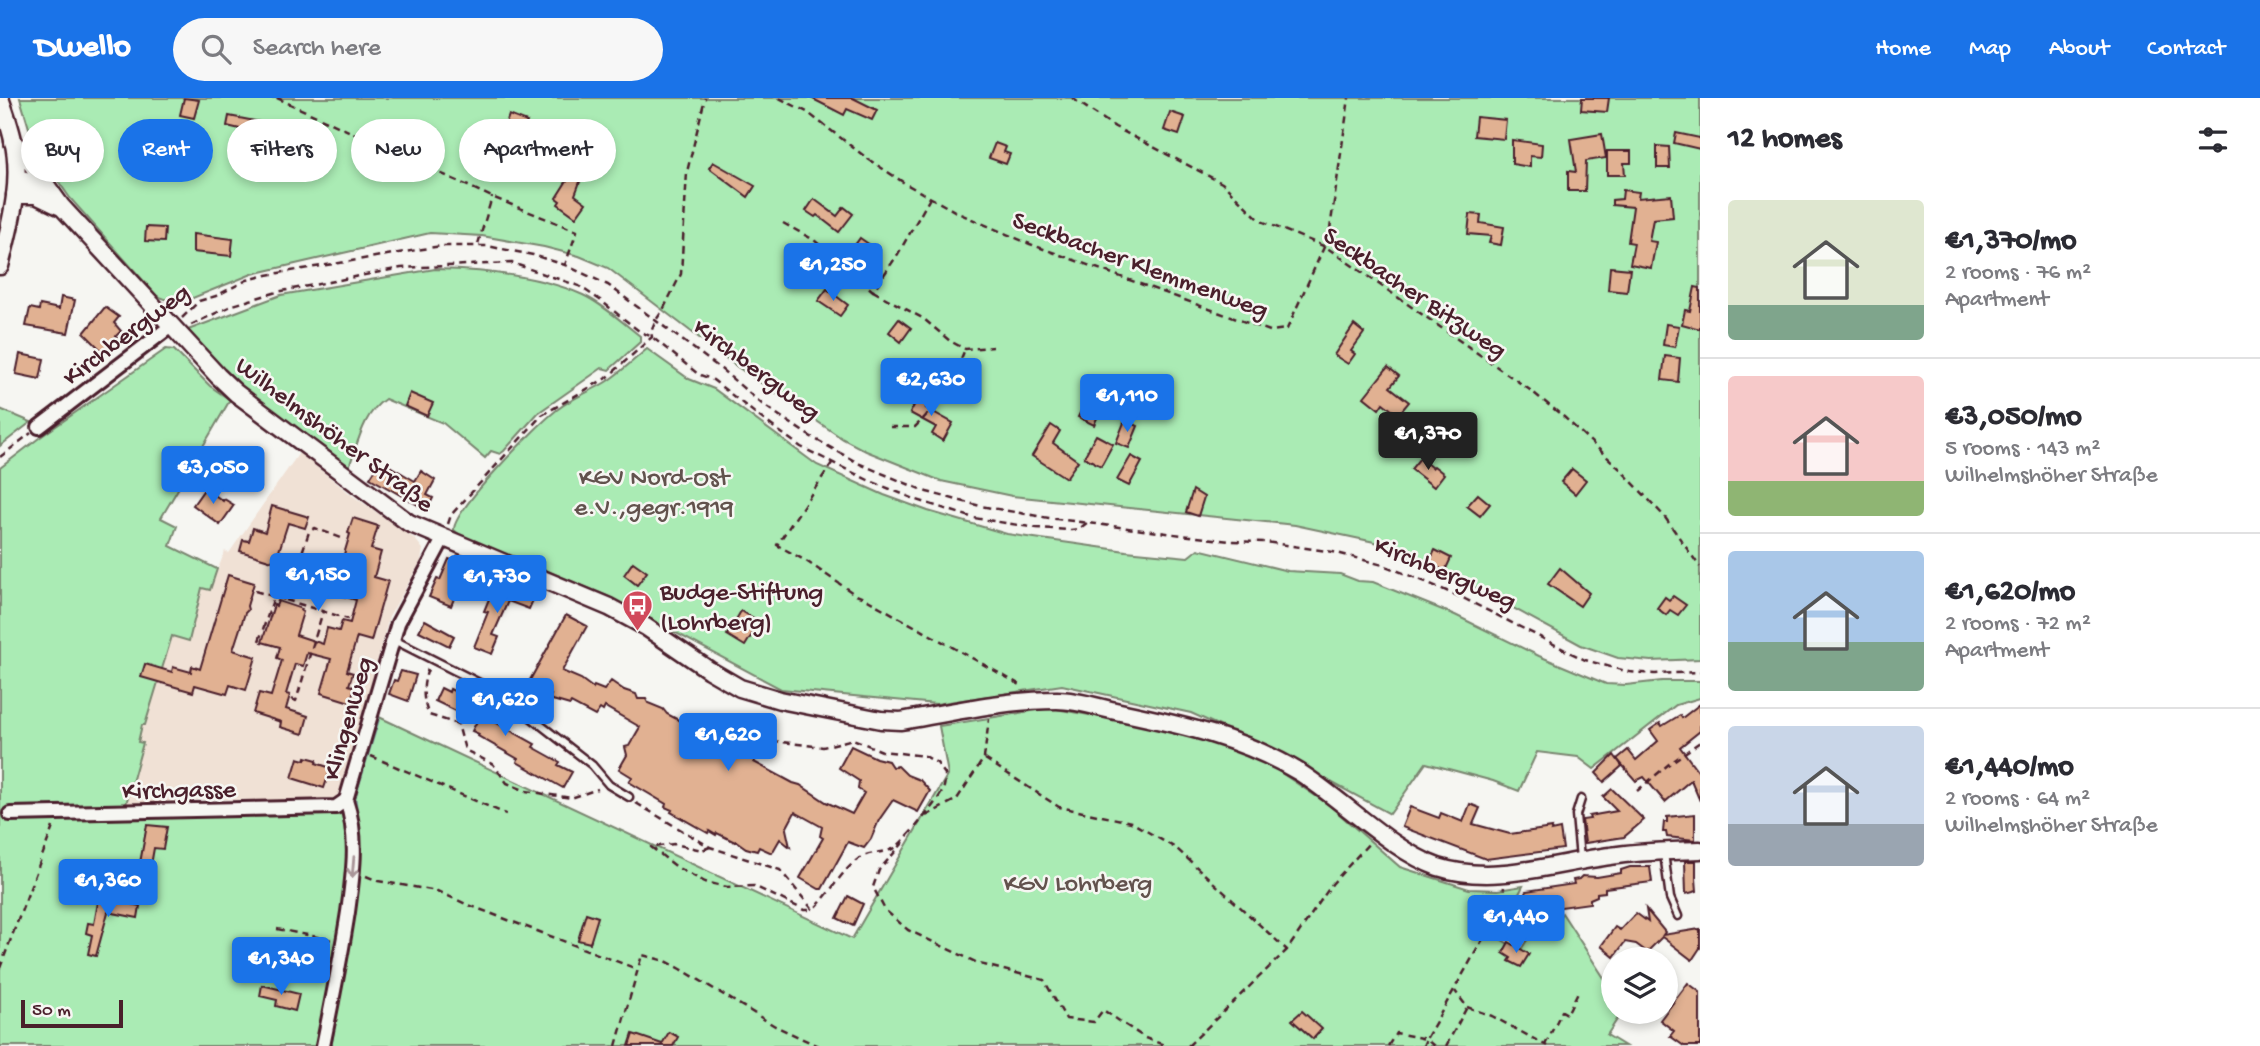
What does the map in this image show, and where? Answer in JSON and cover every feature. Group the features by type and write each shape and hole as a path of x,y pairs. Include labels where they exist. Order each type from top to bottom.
{"main road":[{"path":"0,98 13,142 16,186 0,266"},
{"name":"Wilhelmshöher Straße","path":"13,142 61,206 218,376 236,393 409,523 609,607 646,627 724,679 750,692 881,720 901,721 1030,700 1062,700 1191,727 1267,754 1299,772 1409,852 1437,866 1468,874 1503,873 1613,855 1700,850"},
{"path":"16,186 46,185"},
{"path":"16,186 61,206"}],"street":[{"name":"Kirchbergweg","path":"39,427 174,329"},
{"name":"Klingenweg","path":"323,1046 343,943 353,872 355,840 346,800 392,639 443,539"},
{"name":"Kirchgasse","path":"10,814 336,807 346,800"}],"lane":[{"path":"392,639 501,694 592,765 609,785 629,797"},
{"path":"1580,860 1576,815 1581,799"},
{"path":"1664,851 1671,898 1678,916"}],"path":[{"path":"277,98 492,197 577,231 565,265"},
{"path":"652,337 651,332 656,320 681,274 687,172 705,98"},
{"name":"Seckbacher Klemmenweg","path":"779,98 807,112 868,159 958,213 1030,244 1269,331 1287,329 1326,247 1349,98"},
{"name":"Seckbacher Bitzweg","path":"1072,98 1115,127 1222,183 1261,221 1326,247 1564,416 1619,468 1664,516 1700,567"},
{"path":"477,246 492,197"},
{"path":"873,291 930,198"},
{"path":"783,223 814,240 873,291 924,319 950,341 965,349 993,347"},
{"name":"Kirchbergweg","path":"174,329 199,301 216,296 231,286 267,275 422,248 477,246 511,250 565,265 608,285 784,420 860,464 927,492 1009,512 1229,541 1311,548 1360,559 1441,588 1585,660 1629,671 1668,674 1700,672"},
{"path":"174,329 225,308 276,292 401,268 512,263 579,286 639,331 652,337 698,374 713,380 801,447 853,473 917,500 974,518 1037,528 1071,530 1087,522"},
{"path":"443,539 451,515 542,415 608,377 652,337"},
{"path":"890,427 915,427 934,409 948,388 965,349"},
{"path":"0,457 39,427"},
{"path":"832,463 776,545 806,561 856,595 1024,687 1030,700"},
{"path":"853,473 860,464"},
{"path":"286,600 309,532 314,528 341,538"},
{"path":"254,591 348,619"},
{"path":"259,641 274,597"},
{"path":"292,699 296,701 323,611"},
{"path":"432,659 425,677 423,702 429,715 458,724 465,750 493,764 507,783 526,791 571,798 609,785"},
{"path":"991,706 984,758 957,799 928,814 878,870 873,887 885,910 908,930 980,964 1044,980 1066,1019 1094,1022 1103,1010 1145,1038 1167,1046"},
{"path":"710,847 702,850 674,844 650,847 678,868 705,882 727,887 754,886 804,910 813,910 842,873 858,859 866,854 895,848 929,811 942,791 945,774 937,762 925,756 882,751 853,739 823,747 765,740 740,730 733,719"},
{"path":"1637,791 1700,742"},
{"path":"360,751 506,814"},
{"path":"984,758 1059,807 1131,822 1177,849 1287,950"},
{"path":"629,797 710,847 780,870 813,910"},
{"path":"0,968 58,813"},
{"path":"1188,1046 1287,950 1332,884 1380,831"},
{"path":"353,872 378,881 446,893 466,904 637,969"},
{"path":"1423,1046 1500,909 1505,891 1503,873"},
{"path":"277,929 343,943"},
{"path":"616,1046 642,955 666,961 775,1026 818,1046"},
{"path":"1455,991 1466,1007 1492,1016 1546,1045 1562,1011 1567,1014 1578,992"},
{"path":"1446,1046 1466,1007"},
{"path":"1388,1046 1396,1033 1426,1039 1434,1046"}],"shaded area":[{"path":"299,453 353,496 415,539 423,549 421,561 389,617 344,786 335,798 295,801 211,799 126,804 143,744 137,742 172,635 189,640 203,588 210,589 225,551 229,553"}],"green space":[{"path":"20,98 1700,98 1700,659 1651,661 1618,658 1581,645 1449,573 1379,543 1295,525 1012,496 941,481 843,439 736,366 608,268 579,256 544,247 482,236 430,233 252,274 178,304 157,296 59,182 104,182 104,119 26,119"},
{"path":"435,269 510,275 566,288 606,309 640,336 640,342 609,370 602,368 538,413 500,454 491,451 485,458 443,423 385,399 366,421 349,467 242,388 188,330 281,295"},
{"name":"KGV Lohrberg","path":"166,349 174,350 210,386 230,400 161,518 177,526 170,546 217,569 210,590 202,588 189,641 172,636 138,742 143,743 126,804 133,817 346,814 379,717 852,939 948,774 939,726 1050,708 1191,733 1265,762 1329,805 1400,867 1469,889 1498,890 1523,886 1497,937 1520,951 1537,925 1549,932 1562,913 1601,973 1601,1024 1614,1024 1607,1035 1625,1046 0,1046 0,468"},
{"name":"KGV Nord-Ost e.V.,gegr.1919","path":"647,349 689,379 714,389 817,465 928,511 1007,534 1188,557 1198,549 1288,571 1340,574 1358,581 1373,582 1455,615 1539,656 1606,684 1700,681 1700,698 1676,705 1594,769 1578,757 1537,752 1519,791 1426,763 1390,814 1268,748 1191,713 1062,685 936,704 781,689 607,596 460,535 454,530 457,520 481,487 548,417 570,401 609,380"},
{"path":"0,409 31,422 0,446"}],"building":[{"path":"184,98 199,100 194,118 180,115"},
{"path":"811,98 853,98 877,110 872,120 847,109 844,115"},
{"path":"1582,98 1609,98 1607,112 1581,110"},
{"path":"1170,112 1185,117 1179,135 1164,130"},
{"path":"1476,117 1506,120 1504,139 1474,136"},
{"path":"1676,133 1700,138 1700,149 1674,143"},
{"path":"1602,134 1606,158 1586,161 1585,191 1568,191 1568,171 1576,172 1571,139"},
{"path":"1512,140 1542,144 1541,157 1530,156 1530,167 1512,164"},
{"path":"995,143 1006,147 1004,152 1010,154 1006,164 989,158"},
{"path":"1657,146 1669,147 1670,168 1657,168"},
{"path":"1607,151 1631,151 1631,163 1624,163 1625,175 1607,175"},
{"path":"713,162 755,186 748,197 709,168"},
{"path":"566,182 580,182 575,195 586,203 576,217 558,204 560,201 556,198"},
{"path":"1623,190 1639,192 1638,198 1671,195 1673,217 1653,219 1649,241 1656,242 1651,268 1630,264 1634,243 1628,242 1633,207 1612,205 1612,200 1622,199"},
{"path":"814,199 837,216 844,207 853,214 839,232 817,215 815,217 806,211"},
{"path":"1470,214 1481,215 1480,223 1504,227 1501,245 1489,243 1491,236 1468,234"},
{"path":"146,227 165,228 164,242 145,241"},
{"path":"193,234 233,239 231,256 193,252"},
{"path":"860,238 870,245 857,263 847,256"},
{"path":"1610,267 1630,269 1627,292 1608,290"},
{"path":"1695,287 1700,288 1700,329 1682,324 1685,310 1690,311"},
{"path":"827,289 848,305 840,316 818,301"},
{"path":"61,297 75,300 68,333 26,326 30,308 39,310 40,305 59,309"},
{"path":"105,307 119,317 114,323 121,331 115,337 118,339 106,351 101,350 84,333"},
{"path":"899,319 911,328 901,342 889,332"},
{"path":"1666,324 1679,326 1675,347 1663,345"},
{"path":"1354,325 1364,333 1351,351 1355,354 1348,364 1334,355"},
{"path":"20,354 44,359 40,379 16,374"},
{"path":"1665,356 1680,358 1678,382 1662,380"},
{"path":"1388,367 1399,376 1390,387 1409,402 1398,415 1383,403 1379,409 1364,397"},
{"path":"410,393 433,403 427,416 405,406"},
{"path":"920,394 931,400 926,408 953,423 943,441 932,434 936,427 910,413"},
{"path":"1086,401 1101,409 1094,425 1078,417"},
{"path":"1125,420 1138,426 1129,448 1116,443"},
{"path":"1051,425 1060,431 1053,443 1078,461 1066,478 1032,456"},
{"path":"1096,435 1113,444 1101,466 1084,457"},
{"path":"1131,456 1142,462 1129,486 1117,480"},
{"path":"1420,458 1444,474 1434,487 1411,469"},
{"path":"388,465 415,481 421,471 435,480 427,495 433,498 427,510 370,478 377,467 385,471"},
{"path":"1572,469 1586,480 1575,494 1561,482"},
{"path":"205,488 223,501 224,499 234,505 220,525 193,505"},
{"path":"1193,490 1204,497 1198,516 1186,512"},
{"path":"1478,494 1490,504 1480,516 1467,506"},
{"path":"272,506 309,517 305,528 288,523 279,551 293,555 312,570 337,578 353,518 378,526 371,549 381,552 374,577 388,581 371,641 357,637 347,671 353,673 349,685 355,687 350,702 321,693 331,659 307,653 303,666 295,664 286,694 290,695 286,709 308,716 303,734 280,727 281,722 253,713 259,693 271,696 282,660 277,658 280,647 262,642 274,605 276,606 278,601 302,609 296,635 323,644 327,628 339,631 342,621 350,623 356,600 307,585 311,573 240,551 243,540 249,541 253,528 265,532"},
{"path":"1435,550 1451,558 1445,571 1429,563"},
{"path":"449,559 471,568 465,583 461,582 451,606 429,597"},
{"path":"633,562 647,572 637,585 624,575"},
{"path":"1560,568 1589,593 1580,606 1548,584"},
{"path":"228,575 254,583 248,610 233,650 256,657 246,690 230,685 227,694 195,685 193,692 141,677 145,664 172,672 173,667 191,672 192,666 200,669"},
{"path":"490,583 533,600 529,609 508,601 493,635 499,637 492,654 474,647 488,612 484,611 491,594 487,592"},
{"path":"1673,596 1686,605 1678,615 1670,610 1666,615 1657,608 1665,597 1669,600"},
{"path":"741,611 757,620 754,626 756,628 745,646 727,635"},
{"path":"566,615 587,626 562,671 581,679 593,688 594,686 604,690 611,681 636,694 638,699 646,699 667,714 755,760 754,762 800,785 826,802 852,814 864,793 858,789 859,781 839,768 851,746 888,761 892,767 898,766 907,775 920,780 930,791 918,812 893,800 864,848 848,842 822,889 819,889 800,878 823,838 820,836 822,827 795,812 786,829 790,847 780,839 772,853 759,847 757,851 746,848 717,833 708,833 671,812 672,810 665,807 666,804 629,782 632,777 619,769 627,755 625,747 629,746 640,727 605,707 595,716 571,703 570,705 549,699 551,695 540,690 542,687 530,680"},
{"path":"425,620 454,636 449,646 419,631"},
{"path":"401,671 416,675 408,701 389,694"},
{"path":"441,688 449,692 450,689 492,709 488,718 535,744 533,747 560,762 558,765 572,772 563,788 478,736 479,734 472,731 477,721 435,701"},
{"path":"1700,704 1700,731 1680,747 1700,774 1700,801 1691,780 1665,802 1644,777 1636,781 1617,759 1628,750 1636,760 1658,741 1650,730 1680,715 1682,718"},
{"path":"1614,755 1622,766 1604,782 1596,773"},
{"path":"306,757 331,768 324,788 292,778 298,758 305,760"},
{"path":"1612,789 1644,820 1624,837 1585,843 1582,820 1590,819 1589,816 1617,811 1603,797"},
{"path":"1470,804 1480,808 1473,824 1510,834 1560,829 1563,849 1486,859 1402,827 1410,807 1439,818 1441,813 1463,822"},
{"path":"1695,814 1695,840 1667,837 1666,832 1663,832 1667,817"},
{"path":"147,825 167,827 163,849 154,848 151,865 140,863"},
{"path":"1685,861 1696,861 1697,891 1686,894"},
{"path":"1650,867 1652,882 1605,888 1605,892 1597,893 1597,896 1590,899 1590,903 1530,910 1526,891 1574,884 1573,880 1582,876 1597,877 1621,873 1621,870"},
{"path":"848,896 863,904 853,926 837,918"},
{"path":"99,897 140,906 138,918 108,912 96,956 88,954 92,935 86,933 88,923 94,924"},
{"path":"1646,909 1665,932 1663,935 1700,929 1700,948 1692,960 1662,937 1652,947 1640,947 1625,942 1621,947 1601,946 1615,927 1620,930 1636,913 1648,922"},
{"path":"586,913 598,917 590,943 578,940"},
{"path":"1509,942 1529,954 1521,967 1509,961 1511,958 1503,953"},
{"path":"1688,983 1700,992 1700,1046 1684,1046 1670,1036 1674,1031 1665,1024 1678,1024 1678,996"},
{"path":"262,985 299,994 295,1011 276,1006 277,1000 260,996"},
{"path":"1302,1011 1322,1029 1313,1039 1292,1020"},
{"path":"669,1032 678,1037 673,1046 629,1046 633,1034 662,1044"}],"waterway":[{"path":"359,837 354,797 378,718"},
{"path":"330,1046 351,930"}],"place":[{"name":"Budge-Stiftung (Lohrberg)","path":"637,632"}]}
